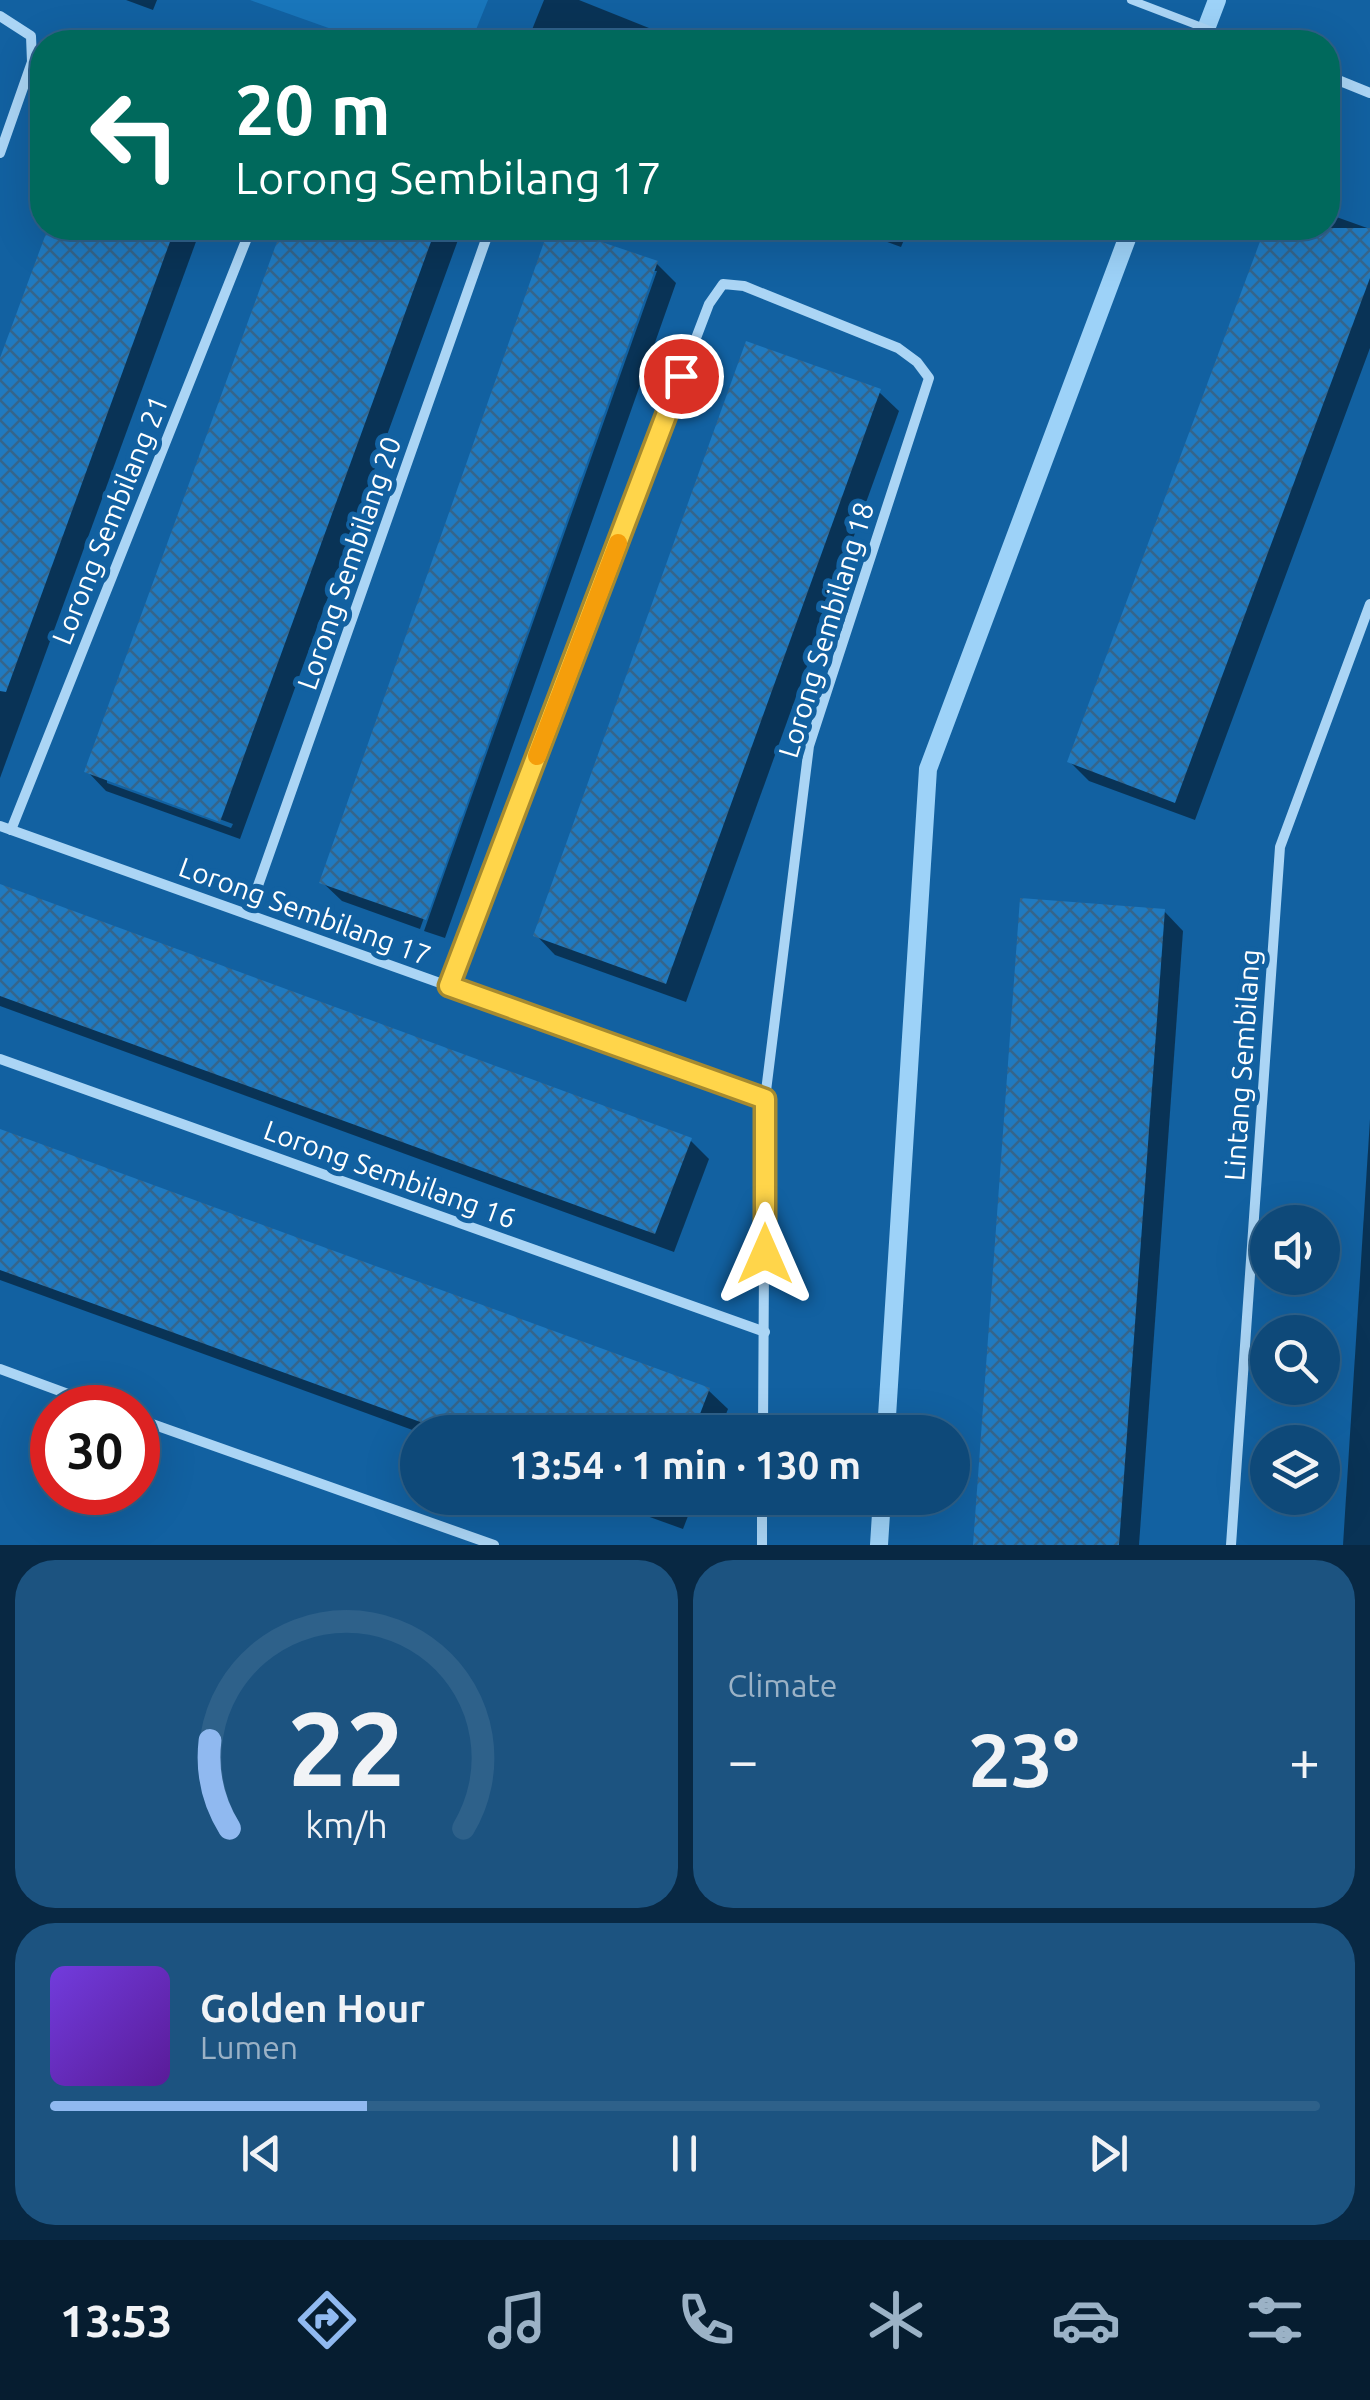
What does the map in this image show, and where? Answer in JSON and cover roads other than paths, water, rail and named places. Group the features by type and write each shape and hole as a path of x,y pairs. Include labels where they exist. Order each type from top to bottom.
{"street":[{"path":"0,16 30,35"},
{"path":"0,153 30,68"},
{"path":"1340,81 1370,93"},
{"name":"Lorong Sembilang 21","path":"6,828 246,240"},
{"name":"Lorong Sembilang 20","path":"248,914 486,240"},
{"name":"Lorong Sembilang 18","path":"449,986 708,304 723,284 744,286 898,348 930,378 809,746 765,1099"},
{"name":"Lintang Sembilang","path":"1231,1545 1280,847 1370,604"},
{"name":"Lorong Sembilang 17","path":"6,828 765,1099"},
{"name":"Lorong Sembilang 16","path":"0,1059 765,1332"},
{"path":"763,1415 765,1099"},
{"path":"0,1370 42,1385"},
{"path":"160,1427 456,1539 494,1545"},
{"path":"762,1515 762,1545"}],"lane":[{"path":"1131,0 1210,30"}],"waterway":[{"path":"1206,30 1217,0"},
{"path":"887,1415 928,769 1126,240"},
{"path":"879,1545 881,1515"}]}
